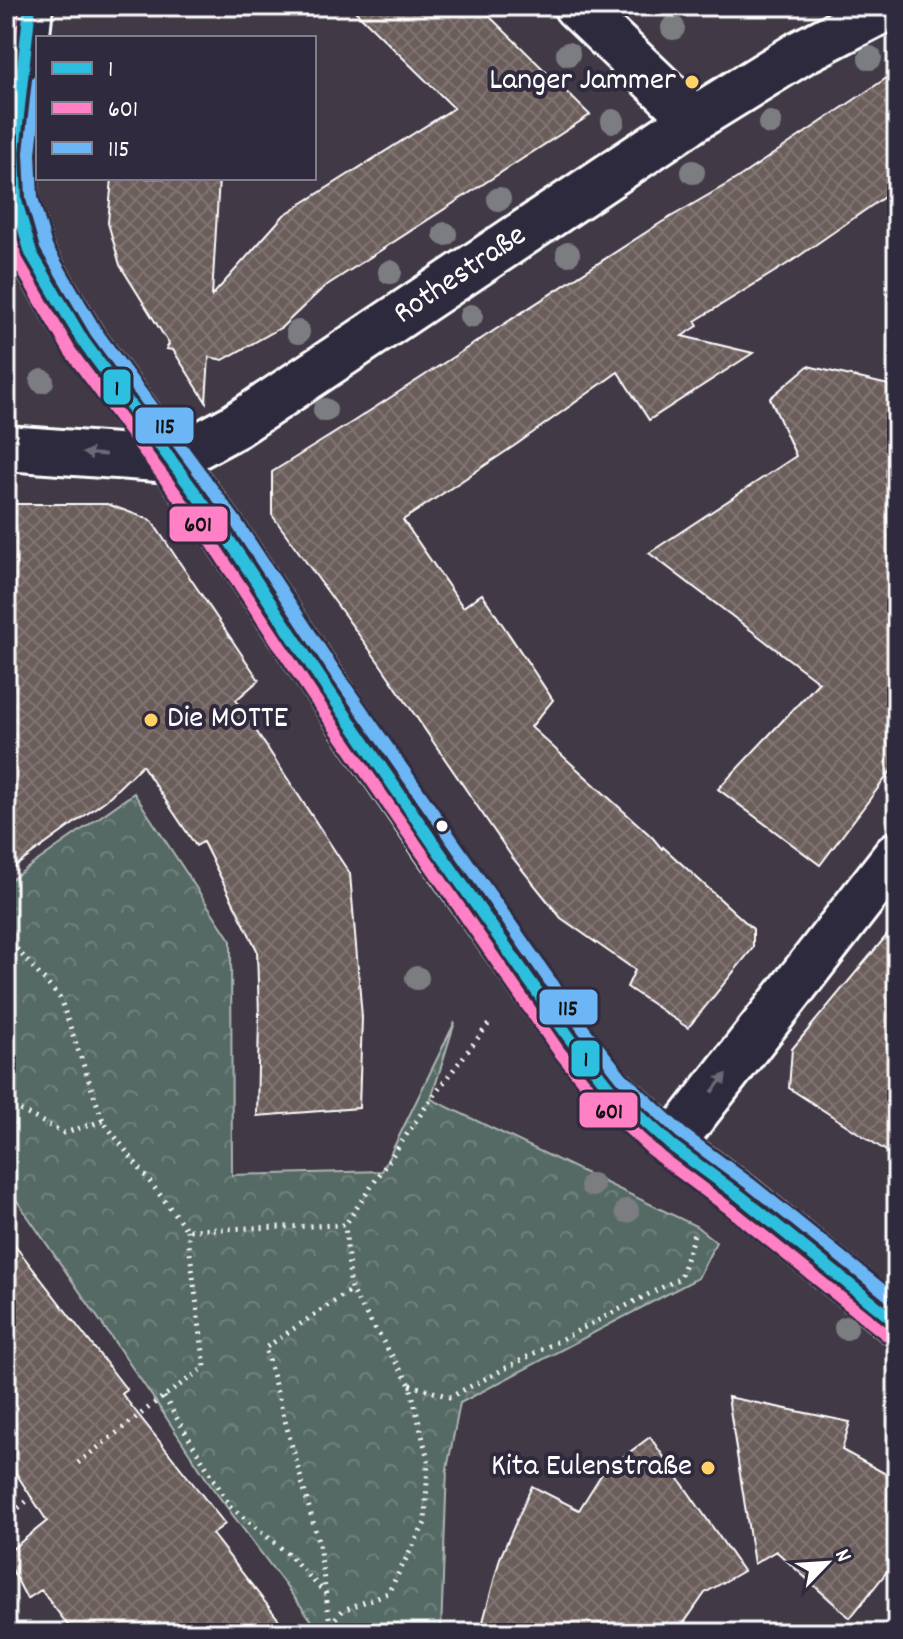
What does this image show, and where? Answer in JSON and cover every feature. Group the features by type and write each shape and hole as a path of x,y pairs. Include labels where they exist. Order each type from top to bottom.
{"street":[{"path":"30,6 14,152 16,201 31,253 83,341 221,528 525,975 610,1089 671,1145 740,1196 897,1323"},
{"path":"576,6 694,119"},
{"name":"Rothestraße","path":"172,460 235,426 694,119 802,52 891,6"},
{"path":"6,448 172,460"},
{"path":"671,1145 897,854"}],"path":[{"path":"6,937 60,998 103,1121 187,1230 205,1367 78,1463"},
{"path":"330,1624 343,1610 388,1593 425,1523 428,1460 410,1385 351,1290 345,1225 431,1099 525,975"},
{"path":"6,1103 64,1133 103,1121"},
{"path":"410,1385 450,1397 680,1278 696,1226 714,1223 740,1196"},
{"path":"187,1230 345,1225"},
{"path":"334,1633 330,1624 319,1544 265,1348 351,1290"},
{"path":"164,1396 230,1506 287,1553 326,1595"},
{"path":"6,1518 32,1497"}],"green space":[{"path":"134,793 231,941 232,1175 382,1171 455,1022 431,1099 696,1226 716,1242 698,1278 460,1403 447,1469 441,1633 321,1633 211,1486 6,1185 6,883"}],"building":[{"path":"350,6 479,6 590,115 324,287 282,327 223,360 209,357 206,402 173,350 166,349 169,344 120,265 108,223 112,180 219,180 212,296 284,215 454,108"},
{"path":"897,71 897,188 792,261 695,321 698,326 682,336 753,353 649,420 618,372 403,520 463,607 482,594 553,700 531,727 753,929 753,948 688,1028 627,987 635,970 561,918 512,857 380,664 272,515 272,472 662,222 736,179"},
{"path":"808,366 897,387 897,763 820,865 718,789 819,682 649,553 796,456 770,398"},
{"path":"6,504 107,504 151,520 259,680 236,700 350,874 362,1017 359,1108 257,1116 257,950 203,842 196,846 142,765 106,800 6,873"},
{"path":"897,923 897,1158 789,1088 792,1049"},
{"path":"6,1234 127,1390 122,1394 225,1524 212,1534 289,1633 74,1633 41,1590 27,1599 6,1554 47,1521 6,1458"},
{"path":"728,1397 850,1422 842,1450 897,1480 897,1559 850,1618 776,1551 754,1564"},
{"path":"650,1437 743,1571 705,1593 677,1633 480,1633 500,1558 532,1486 579,1510 603,1472"}],"transit line":[{"name":"601","path":"6,78 14,6"},
{"name":"1","path":"30,6 14,152 16,201 31,253 83,341 221,528 433,843 571,1040 610,1089 671,1145 740,1196 897,1323"},
{"name":"115","path":"36,98 30,153 32,198 46,247 96,332 234,519 337,675 584,1030 622,1078 681,1133 897,1302"},
{"name":"601","path":"6,224 17,260 70,351 208,537 311,693 558,1050 598,1100 660,1157 887,1335"}],"place":[{"name":"Langer Jammer","path":"692,82"},
{"name":"Die MOTTE","path":"151,720"},
{"name":"Kita Eulenstraße","path":"708,1468"}]}
